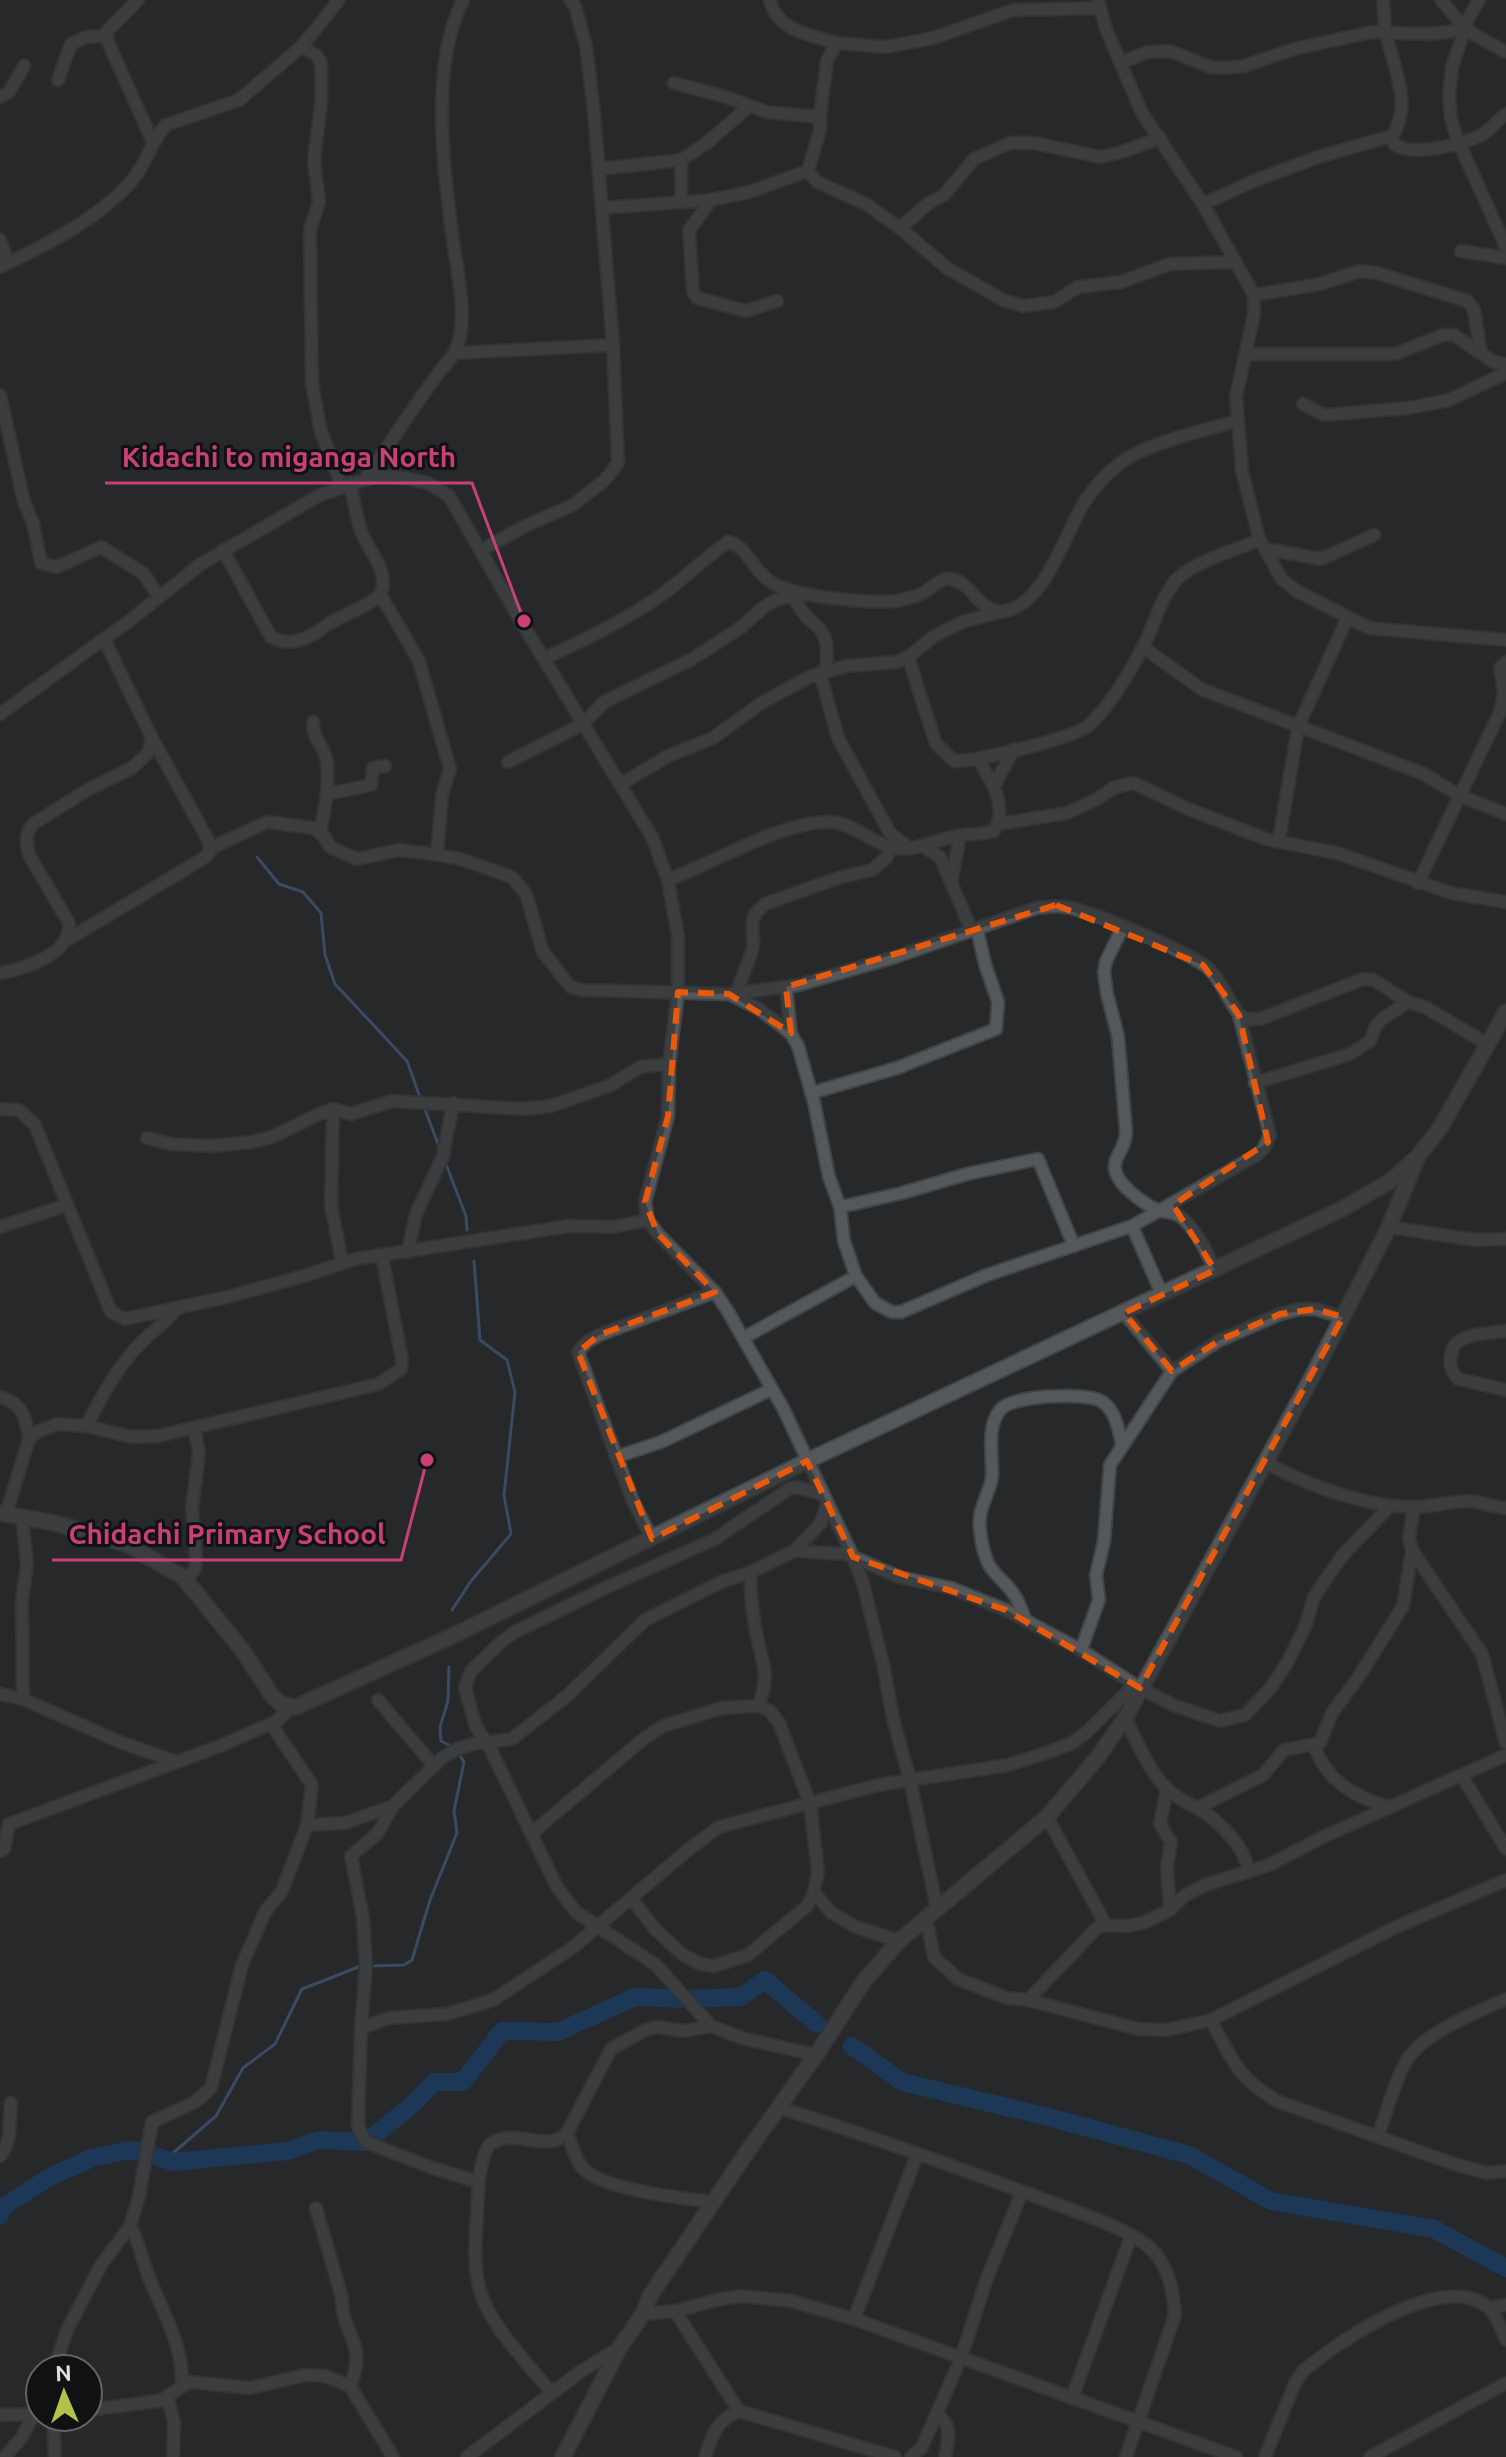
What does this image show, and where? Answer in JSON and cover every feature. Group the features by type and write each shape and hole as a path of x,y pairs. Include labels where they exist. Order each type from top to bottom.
{"street":[{"path":"138,0 107,31 107,36 153,142"},
{"path":"0,240 4,265 72,227 113,199 135,177 153,142 166,125 239,100 302,46 339,0"},
{"path":"365,479 455,353 461,321 444,160 443,75 445,52 463,0"},
{"path":"482,550 523,527 573,505 605,480 618,463 613,345 599,169 586,46 575,6 570,0"},
{"path":"770,0 781,23 837,43 886,47 933,38 1013,10 1099,4 1142,113 1203,204 1254,295 1254,314 1236,397 1237,421 1242,471 1263,544 1281,578 1295,590 1369,628 1506,640"},
{"path":"1203,204 1308,160 1392,136 1401,119 1400,90 1385,31 1383,0"},
{"path":"1441,0 1466,30 1506,52"},
{"path":"1479,0 1469,17 1449,85 1451,119 1506,247"},
{"path":"1121,63 1147,52 1170,51 1210,67 1224,68 1244,66 1294,49 1385,31 1427,34 1466,30"},
{"path":"58,80 71,44 86,37 107,36"},
{"path":"808,171 820,130 827,60 837,43"},
{"path":"302,46 317,56 321,63 321,104 314,160 319,202 310,230 312,384 321,432 346,484 362,534 379,567 382,583 380,594 419,661 450,769 442,795 437,855"},
{"path":"0,97 9,92 24,66"},
{"path":"674,83 784,115 820,117"},
{"path":"599,169 681,160 708,142 749,106"},
{"path":"1392,136 1395,145 1412,151 1445,147 1484,134 1506,114"},
{"path":"900,228 929,203 944,195 974,159 1010,143 1034,143 1100,157 1160,138"},
{"path":"681,160 681,202"},
{"path":"602,208 711,200 749,192 808,171"},
{"path":"808,171 817,182 866,204 947,268 1003,300 1023,306 1054,302 1078,287 1121,282 1170,264 1236,262"},
{"path":"711,200 690,226 688,236 693,292 697,298 746,311 777,301"},
{"path":"1461,251 1506,258"},
{"path":"1254,295 1320,284 1360,271 1377,273 1467,301 1474,310 1481,353"},
{"path":"1245,354 1395,354 1443,335 1454,335 1494,362 1506,364"},
{"path":"455,353 613,345"},
{"path":"1303,404 1324,415 1408,408 1449,400 1506,373"},
{"path":"0,395 41,563 57,567 101,547 143,573 159,597"},
{"path":"621,784 668,756 713,738 760,704 823,672 846,666 896,662 908,657 933,637 972,619 1022,602 1045,579 1084,502 1119,464 1153,447 1237,421"},
{"path":"0,714 223,550 304,504 346,484 377,476 428,483 449,496 652,837 668,880 678,937 678,992 669,1064 668,1116 645,1202 648,1220 715,1292 743,1338 772,1389 853,1557 867,1598 893,1719 910,1780 932,1914 934,1957 958,1979 989,1993 1138,2029 1166,2030 1211,2020 1396,1927 1506,1880"},
{"path":"908,657 936,744 954,761 978,759 1086,728 1102,712 1143,647 1166,596 1181,576 1263,544 1321,559 1374,535"},
{"path":"545,658 605,630 650,603 728,542 737,543 755,569 765,579 782,588 806,594 881,601 921,594 943,579 952,579 971,589 976,599 987,608 1002,611"},
{"path":"223,550 261,623 271,637 281,642 296,641 317,633 380,594"},
{"path":"508,762 583,724 604,702 692,659 778,599 806,594"},
{"path":"793,596 802,615 820,627 824,634 828,652 823,672 838,738 890,833 909,849"},
{"path":"972,619 976,599"},
{"path":"1279,840 1298,727 1347,619"},
{"path":"104,639 211,848"},
{"path":"1143,647 1201,689 1424,774 1460,796 1506,814"},
{"path":"1418,883 1500,712 1505,693 1500,668 1506,662"},
{"path":"313,722 312,730 328,760 327,794 320,833"},
{"path":"67,940 69,923 29,855 26,844 29,829 89,789 132,768 148,753 152,738"},
{"path":"994,786 1014,749"},
{"path":"668,880 783,829 805,824 832,821 892,847 909,849 994,831 1000,813 994,786 978,759"},
{"path":"327,794 371,785 373,768 385,766"},
{"path":"998,824 1067,813 1115,787 1134,783 1186,808 1266,839 1337,853 1451,893 1506,902"},
{"path":"0,973 27,968 67,940 204,858 211,848 267,822 314,828 330,847 357,859 399,850 437,855 512,877 526,894 543,952 571,987 592,990 733,994 786,987 895,957 1036,908 1056,905 1079,910 1123,927 1203,965 1217,979 1239,1015 1270,1135 1264,1148 1220,1178 1132,1226 987,1275 901,1312 892,1312 875,1303 856,1276 844,1241 840,1207 829,1177 798,1046 791,1034 759,1009 733,994"},
{"path":"952,883 960,836"},
{"path":"733,994 753,948 751,922 760,908 841,877 872,870 886,858 892,847"},
{"path":"811,1093 882,1074 996,1029 998,1002 975,930 940,857 924,847"},
{"path":"1123,927 1106,961 1104,972 1118,1036 1126,1131 1126,1143 1115,1162 1115,1169 1131,1191 1160,1211 1183,1218 1215,1270"},
{"path":"1239,1015 1244,1019 1260,1019 1363,979 1374,980 1408,1002 1425,1007 1489,1045"},
{"path":"786,987 791,1034"},
{"path":"1255,1083 1350,1054 1370,1041 1381,1020 1408,1002"},
{"path":"0,1851 4,1849 9,1824 271,1724 290,1708 303,1705 450,1637 807,1461 1342,1209 1392,1180 1418,1156 1440,1128 1504,1019"},
{"path":"147,1138 171,1144 212,1146 251,1142 272,1137 333,1109 351,1114 392,1101 523,1109 551,1106 611,1085 640,1067 669,1064"},
{"path":"408,1252 421,1201 443,1156 453,1103"},
{"path":"0,1109 19,1110 35,1125 111,1312 125,1319 291,1279 342,1262 569,1226 613,1227 648,1220"},
{"path":"333,1109 331,1205 342,1262"},
{"path":"563,2457 650,2296 864,1981 899,1941 1047,1817 1098,1757 1125,1718 1137,1686 1265,1462 1343,1317 1389,1227 1418,1156"},
{"path":"840,1207 1038,1159 1074,1246"},
{"path":"0,1227 67,1205"},
{"path":"1132,1226 1161,1292"},
{"path":"1389,1227 1476,1240 1506,1239"},
{"path":"29,1439 57,1424 144,1437 379,1384 401,1369 402,1360 382,1256"},
{"path":"743,1338 856,1276"},
{"path":"652,1539 632,1499 578,1352 599,1335 715,1292"},
{"path":"86,1426 112,1376 138,1345 166,1322 177,1308"},
{"path":"1081,1650 1099,1600 1096,1575 1104,1541 1110,1465 1172,1371 1220,1340 1280,1314 1315,1309 1343,1317"},
{"path":"1124,1313 1172,1371"},
{"path":"1506,1331 1458,1340 1452,1347 1450,1366 1458,1379 1506,1390"},
{"path":"616,1457 661,1442 772,1389"},
{"path":"1026,1621 1013,1592 990,1566 980,1531 980,1508 992,1478 991,1436 998,1411 1016,1402 1061,1394 1089,1397 1100,1401 1115,1417 1122,1444"},
{"path":"0,1397 10,1400 26,1417 29,1439 3,1513 55,1523 126,1544 185,1580 243,1651 273,1697 290,1708"},
{"path":"185,1580 195,1569 196,1559 192,1507 199,1453 194,1428"},
{"path":"1265,1462 1295,1478 1390,1506 1414,1507 1472,1501 1506,1508"},
{"path":"816,2055 742,2038 711,2026 656,1965 566,1903 488,1744 476,1727 465,1688 471,1671 508,1637 603,1589 715,1539 789,1489 796,1487 825,1499"},
{"path":"478,2182 366,2142 358,2126 366,1966 363,1918 350,1860 377,1834 393,1806 434,1766 457,1749 512,1739 568,1695 645,1620 721,1582 751,1572 794,1551 810,1538 821,1523 825,1499"},
{"path":"794,1551 838,1552 899,1577 951,1588 1026,1621 1173,1705 1220,1721 1245,1715 1269,1690 1305,1627 1314,1597 1342,1556 1390,1506"},
{"path":"1414,1507 1409,1538 1412,1550 1482,1654 1491,1678 1506,1743"},
{"path":"22,1518 27,1558 22,1600 23,1699"},
{"path":"1197,1808 1263,1775 1284,1750 1320,1743 1332,1713 1364,1670 1403,1606 1412,1550"},
{"path":"751,1572 753,1612 767,1676 758,1706"},
{"path":"361,2028 389,2018 447,2014 493,2000 534,1976 719,1827 878,1785 1008,1765 1072,1743 1137,1686"},
{"path":"0,1694 23,1699 120,1742 174,1761"},
{"path":"378,1700 434,1766"},
{"path":"532,1833 651,1733 705,1712 758,1706 766,1708 776,1716 810,1803 818,1871 814,1893 807,1906 748,1955 714,1966 700,1964 682,1954 654,1928 632,1899"},
{"path":"1125,1718 1155,1775 1179,1799 1219,1824 1246,1858 1249,1872"},
{"path":"59,2353 67,2330 101,2265 130,2226 139,2196 150,2127 158,2117 195,2102 211,2088 242,1965 265,1912 282,1891 307,1825 312,1785 271,1724"},
{"path":"1314,1746 1326,1771 1338,1782 1357,1797 1391,1808"},
{"path":"1028,2000 1089,1934 1106,1925 1136,1925 1170,1910 1184,1896 1205,1885 1269,1865 1323,1837 1506,1755"},
{"path":"1462,1776 1506,1849"},
{"path":"1167,1789 1160,1824 1171,1842 1167,1867 1170,1910"},
{"path":"307,1825 345,1823 393,1806"},
{"path":"1047,1817 1106,1925"},
{"path":"814,1893 832,1913 856,1927 899,1941"},
{"path":"1378,2136 1407,2060 1423,2042 1506,1999"},
{"path":"1211,2020 1239,2071 1257,2089 1305,2112 1465,2167 1487,2173 1506,2171"},
{"path":"552,2393 493,2318 480,2293 476,2240 478,2182 486,2151 494,2141 509,2138 550,2142 561,2140 611,2049 645,2030 657,2027 684,2031 711,2026"},
{"path":"0,2156 8,2141 11,2103"},
{"path":"780,2108 845,2127 1096,2219 1149,2245 1159,2257 1173,2292 1175,2315 1126,2457"},
{"path":"567,2133 574,2154 587,2172 657,2196 715,2202"},
{"path":"854,2319 917,2155"},
{"path":"911,2457 922,2447 961,2358 987,2278 1022,2192"},
{"path":"316,2208 342,2298 341,2312 349,2324 357,2355 357,2370 350,2386"},
{"path":"130,2226 139,2241 147,2272 178,2346 182,2384"},
{"path":"1072,2398 1131,2236"},
{"path":"643,2314 675,2311 742,2296 791,2301 854,2319 1137,2421 1209,2452 1236,2457"},
{"path":"1265,2457 1295,2383 1303,2371 1375,2323 1421,2301 1456,2296 1473,2299 1489,2308 1506,2340"},
{"path":"1489,2308 1506,2305"},
{"path":"675,2311 739,2411 895,2457"},
{"path":"467,2457 620,2347"},
{"path":"104,2409 144,2405 168,2398 182,2384 201,2382 250,2388 315,2375 325,2376 350,2386 393,2457"},
{"path":"1370,2457 1506,2383"},
{"path":"168,2398 174,2422 173,2457"},
{"path":"705,2457 712,2433 719,2423 739,2411"},
{"path":"0,2415 24,2414"},
{"path":"936,2415 942,2418 949,2432 945,2457"},
{"path":"5,2457 24,2433"},
{"path":"54,2433 55,2457"}],"highlighted area":[{"path":"1056,905 1203,965 1239,1015 1268,1142 1173,1205 1215,1270 1124,1313 1172,1371 1220,1340 1280,1314 1315,1309 1343,1317 1140,1688 1006,1610 853,1557 807,1461 652,1539 578,1352 599,1335 715,1292 658,1234 645,1202 668,1116 678,992 729,994 791,1033 786,987"}],"waterway":[{"path":"257,857 279,884 303,892 321,913 325,955 335,984 407,1061 421,1100"},
{"path":"424,1107 440,1149"},
{"path":"444,1159 466,1216 467,1230"},
{"path":"452,1610 471,1581 511,1534 504,1495 515,1392 507,1360 480,1340 474,1261"},
{"path":"449,1667 448,1701 440,1727 441,1741 453,1747"},
{"path":"369,1966 404,1965 412,1960 430,1900 457,1833 454,1811 464,1762 458,1752"},
{"path":"165,2160 216,2116 243,2068 275,2044 302,1989 361,1966"},
{"path":"0,2215 3,2207 50,2177 92,2158 129,2150 173,2162 288,2151 318,2140 366,2142 411,2106 434,2082 463,2082 502,2031 558,2032 635,1997 741,1997 765,1980 817,2024"},
{"path":"852,2046 902,2082 1189,2155 1271,2201 1434,2229 1506,2268"}],"place":[{"name":"Kidachi to miganga North","path":"524,621"},
{"name":"Chidachi Primary School","path":"427,1460"}]}
